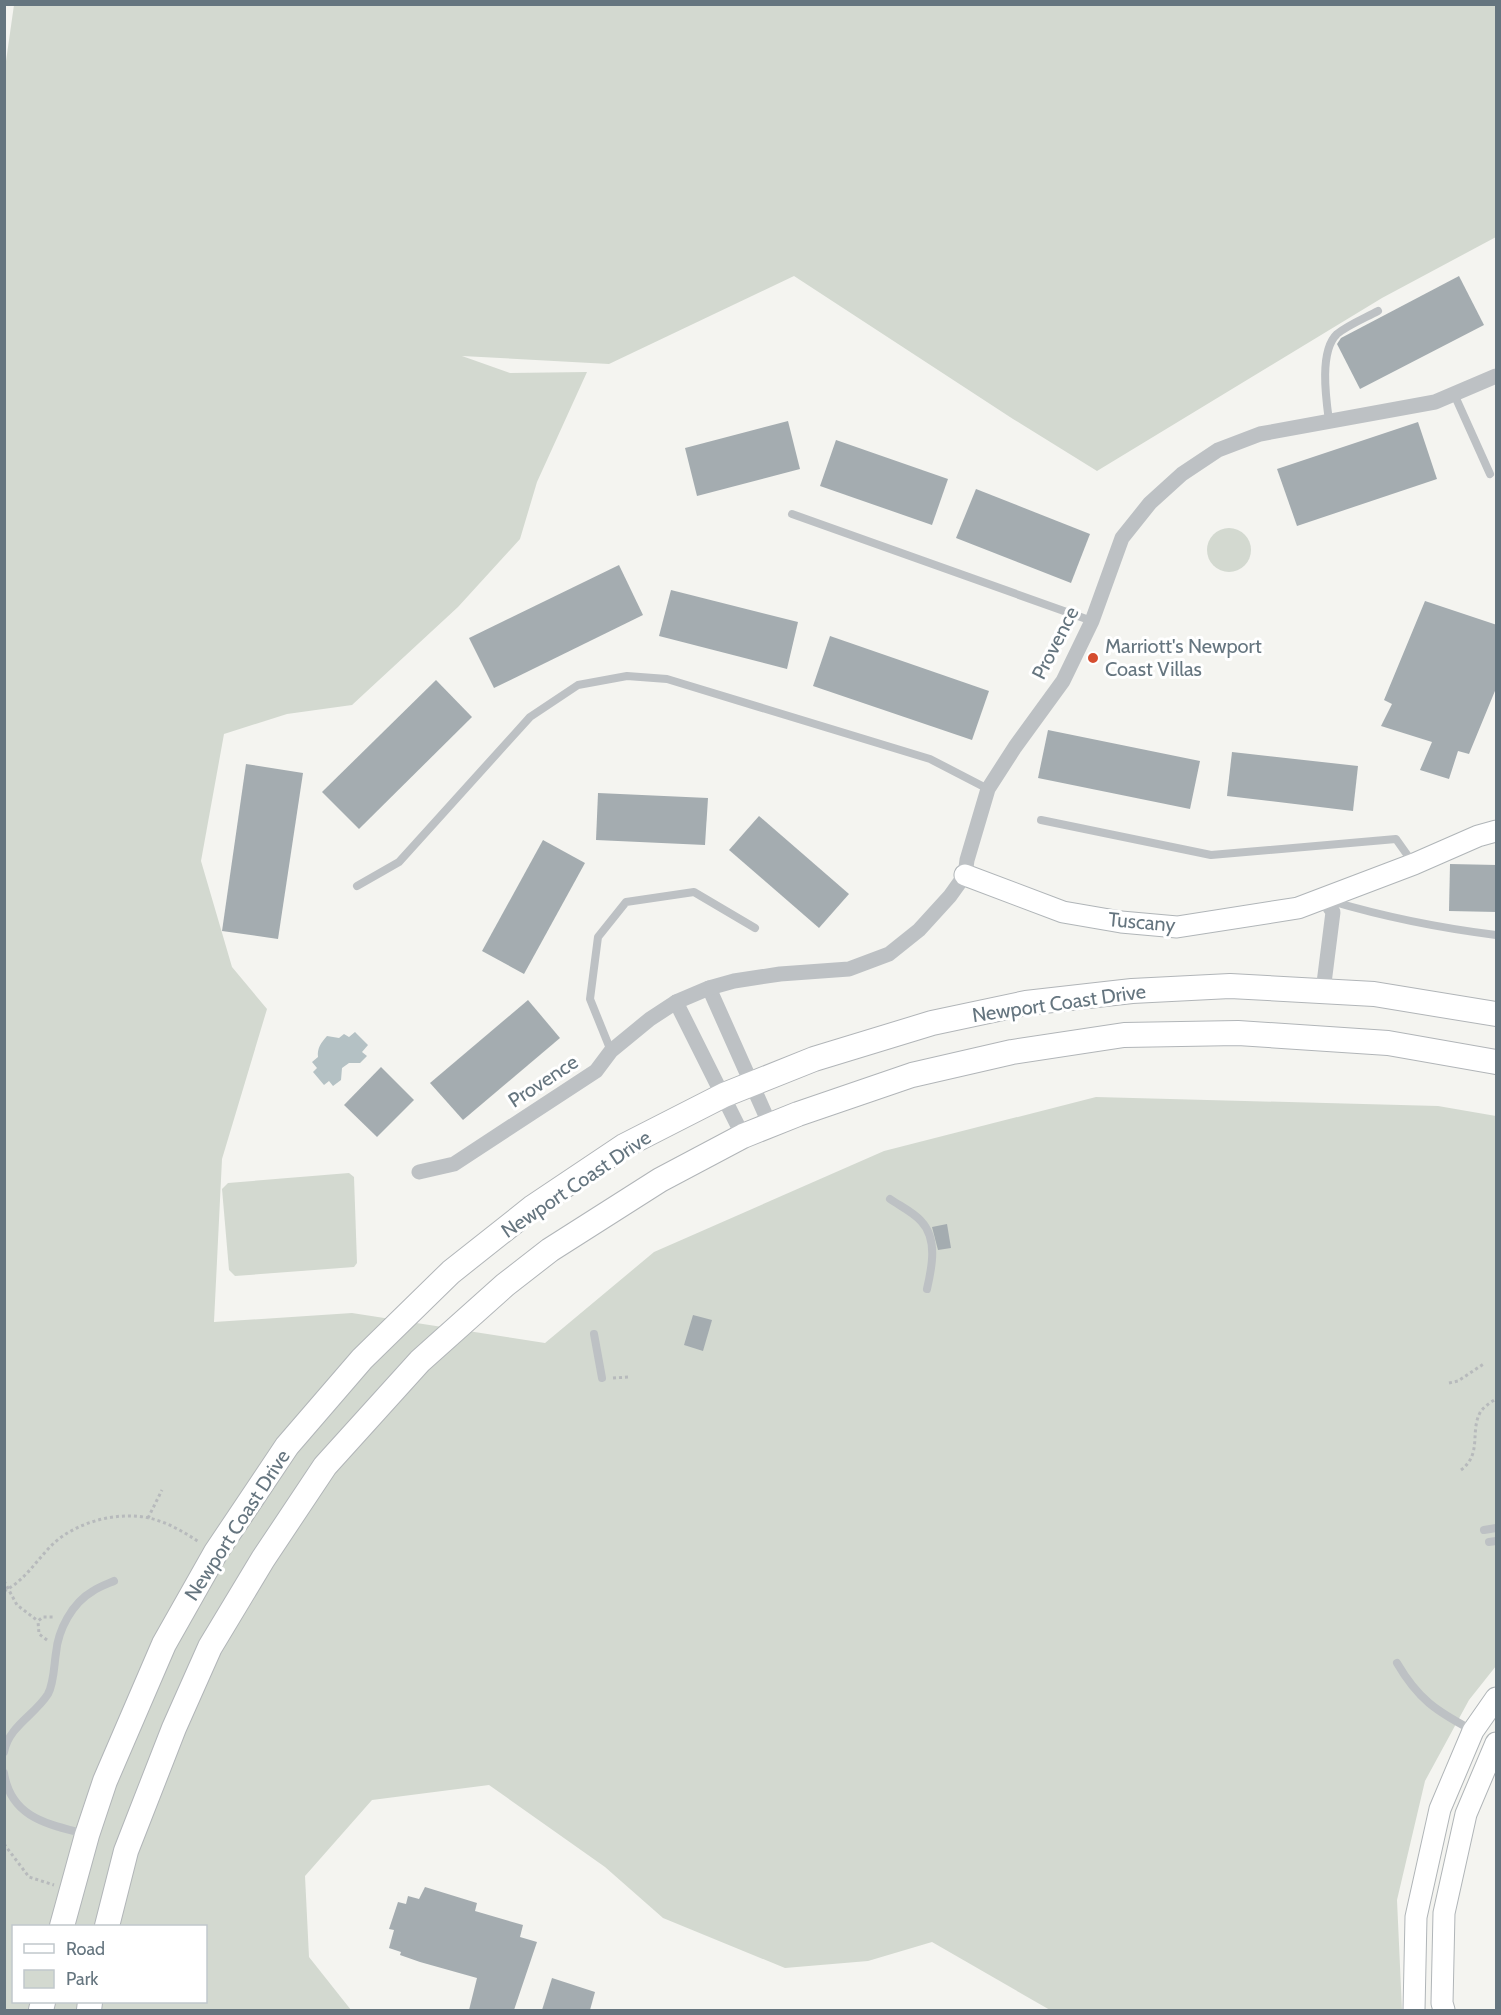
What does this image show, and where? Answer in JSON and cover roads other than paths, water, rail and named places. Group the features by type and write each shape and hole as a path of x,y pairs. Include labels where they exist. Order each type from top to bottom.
{"main road":[{"name":"Newport Coast Drive","path":"62,1925 87,1835 105,1781 164,1644 216,1552 287,1446 362,1359 451,1272 533,1207 624,1146 724,1095 814,1059 932,1023 1026,1003 1132,991 1230,986 1374,994 1497,1014"},
{"name":"Newport Coast Drive","path":"107,1925 126,1851 174,1728 210,1647 263,1559 325,1466 420,1361 505,1285 550,1250 660,1180 743,1136 798,1114 912,1075 1012,1052 1124,1035 1238,1033 1388,1043 1497,1062"}],"street":[{"name":"Provence","path":"419,1172 454,1164 596,1071 611,1051 650,1019 676,1002 709,988 734,981 780,974 849,969 889,954 919,930 950,896 965,875 967,860 988,789 1063,681 1092,621 1122,538 1150,503 1182,474 1218,450 1260,434 1435,402 1497,376"},
{"name":"Tuscany","path":"965,875 1063,912 1121,922 1177,927 1298,908 1414,864 1478,836 1497,831"},
{"path":"1323,991 1333,912 1324,899"},
{"path":"709,988 770,1125"},
{"path":"676,1002 743,1136"},
{"path":"1414,2010 1416,1917 1440,1809 1473,1731 1497,1698"},
{"path":"1444,2010 1442,2003 1444,1913 1466,1814 1497,1743"}],"lane":[{"path":"1329,421 1324,389 1326,356 1336,335 1378,311"},
{"path":"1454,394 1490,474"},
{"path":"792,514 1092,621"},
{"path":"357,886 399,862 530,717 578,686 627,676 667,679 930,759 988,789"},
{"path":"1041,820 1211,855 1396,839 1414,864"},
{"path":"611,1051 590,999 598,937 626,902 694,892 755,928"},
{"path":"1324,899 1383,915 1445,928 1497,935"},
{"path":"890,1199 919,1219 927,1228 934,1262 927,1289"},
{"path":"594,1334 602,1378"},
{"path":"1484,1530 1497,1528"},
{"path":"4,1752 6,1743 18,1725 38,1707 49,1691 57,1645 64,1623 78,1604 92,1591 114,1581"},
{"path":"1397,1663 1407,1681 1425,1701 1444,1715 1473,1731"},
{"path":"4,1773 10,1791 25,1812 42,1822 87,1835"}],"place":[{"name":"Marriott's Newport Coast Villas","path":"1093,658"}]}
